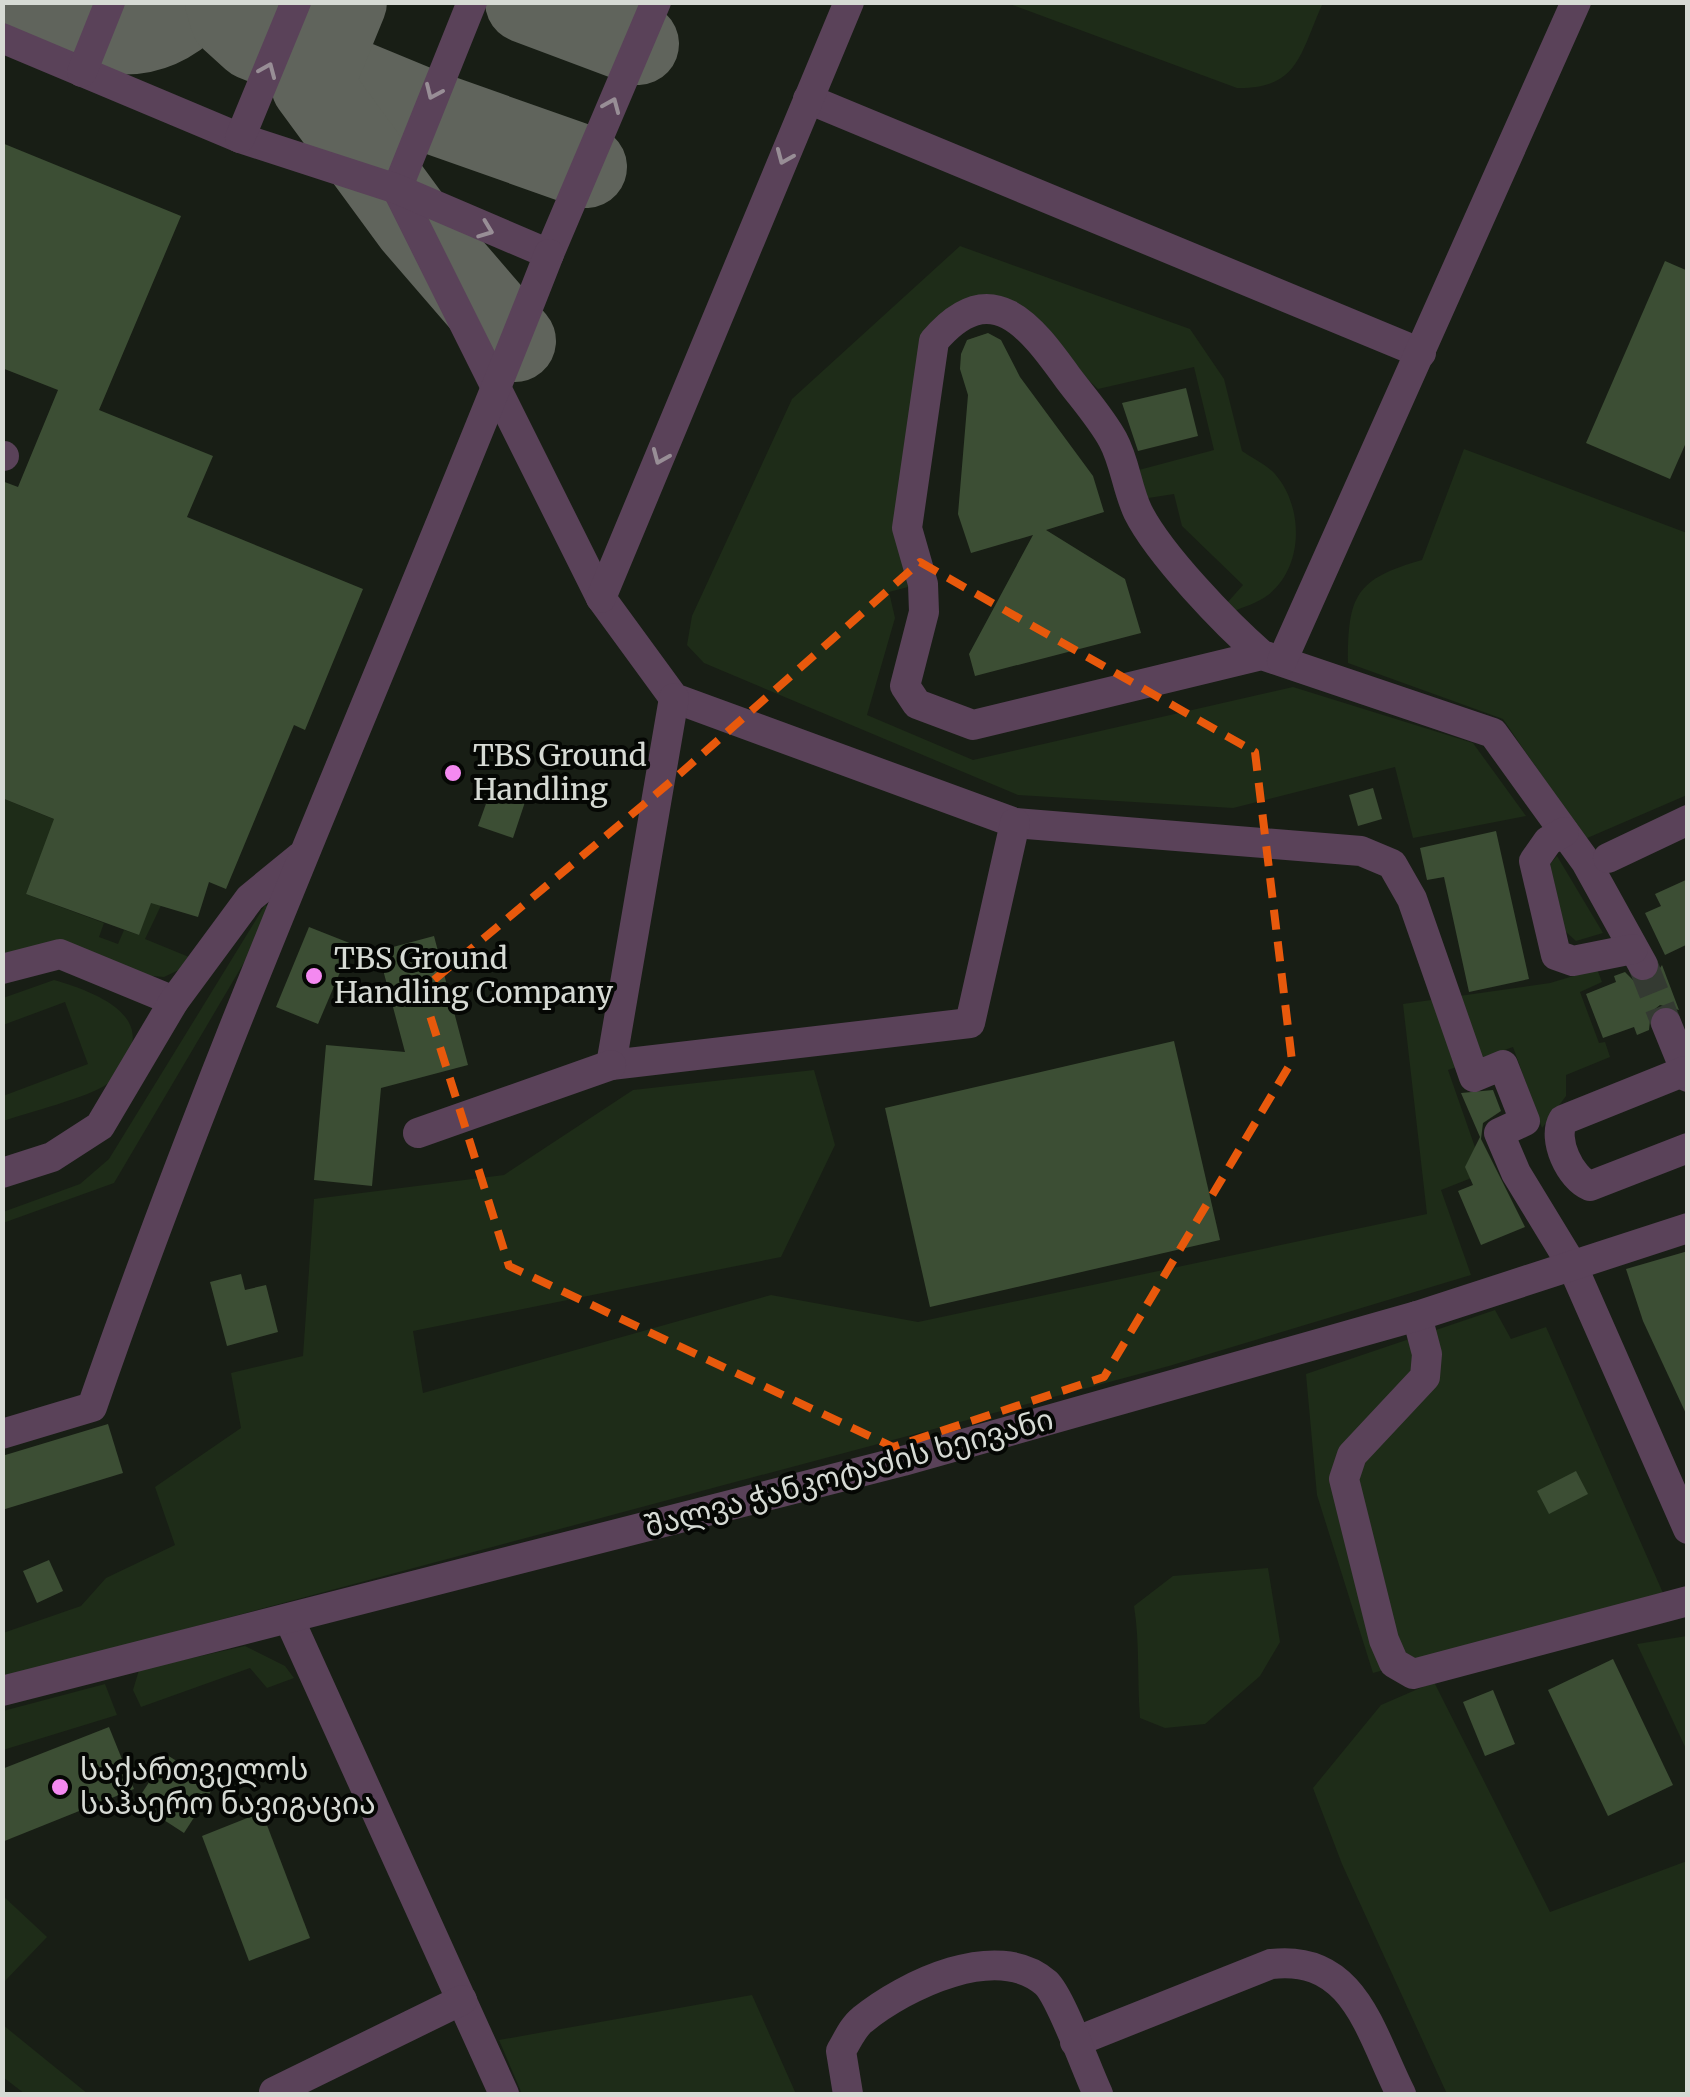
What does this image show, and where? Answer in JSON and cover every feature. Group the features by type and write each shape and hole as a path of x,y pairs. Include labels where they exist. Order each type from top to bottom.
{"street":[{"path":"82,72 110,2"},
{"path":"240,138 296,2"},
{"path":"472,2 397,189 494,391 601,598 674,698 1014,823 1361,851 1392,864 1412,900 1474,1077 1503,1065 1525,1121 1500,1132 1516,1172 1572,1265 1676,1469 1688,1528"},
{"path":"2,1434 92,1407 144,1259 304,854 656,2"},
{"path":"601,598 848,2"},
{"path":"1272,658 1421,353 1576,2"},
{"path":"2,38 240,138 397,189 464,221 549,254"},
{"path":"808,99 1421,353"},
{"path":"1272,658 972,725 917,704 905,686 924,612 924,584 907,528 934,340 942,331 966,313 1000,310 1029,324 1114,441 1138,514 1222,621 1272,658 1494,733 1586,862 1638,957 1573,960 1556,955 1534,861 1548,842 1564,832"},
{"path":"610,1065 674,698"},
{"path":"1608,858 1688,820"},
{"path":"418,1132 610,1065 970,1023 1014,823"},
{"path":"2,1173 52,1157 100,1126 174,1001 250,898 304,854"},
{"path":"2,969 60,954 174,1001"},
{"path":"1666,1023 1686,1074 1563,1120 1558,1135 1574,1175 1590,1186 1688,1148"},
{"name":"შალვა ჭანკოტაძის ხეივანი","path":"2,1692 903,1461 1417,1316 1688,1228"},
{"path":"1417,1316 1427,1354 1424,1377 1352,1455 1344,1479 1384,1640 1394,1663 1413,1674 1688,1601"},
{"path":"290,1621 504,2094"},
{"path":"1075,2042 1272,1964 1299,1960 1327,1970 1346,1985 1400,2094"},
{"path":"848,2094 841,2052 858,2022 900,1995 990,1964 1026,1969 1049,1985 1098,2094"},
{"path":"274,2092 462,2000"}],"highlighted area":[{"path":"920,562 1255,752 1292,1061 1104,1377 893,1447 509,1266 422,990 674,779"}],"green space":[{"path":"1007,3 1323,3 1302,52 1286,74 1258,87 1237,88"},
{"path":"960,246 1190,329 1224,379 1242,451 1272,471 1285,488 1295,519 1294,553 1280,583 1268,595 1232,612 1227,603 1243,585 1182,526 1174,494 1142,499 1135,471 1214,450 1194,367 1098,389 1008,304 934,341 908,587 889,592 895,618 867,715 973,760 1293,687 1473,743 1526,816 1413,838 1395,767 1233,808 1018,795 704,663 687,645 692,616 792,399"},
{"path":"1464,449 1687,533 1687,795 1585,839 1503,719 1348,663 1350,621 1360,594 1382,575 1422,560"},
{"path":"2,798 178,870 145,939 189,957 187,966 164,977 3,963","holes":["46,842 139,935 124,930 118,944 99,937 104,923 26,894"]},
{"path":"1557,856 1603,933 1576,941 1565,931 1550,864"},
{"path":"265,905 275,910 114,1183 3,1223 3,1212 80,1184 109,1159"},
{"path":"1597,969 1602,982 1580,992 1599,1043 1605,1042 1610,1057 1566,1075 1566,1096 1542,1128 1513,1047 1448,1070 1484,1173 1441,1190 1471,1275 1169,1366 3,1678 3,1633 81,1606 106,1578 175,1545 155,1487 241,1428 231,1373 303,1356 314,1199 504,1175 633,1090 814,1070 835,1145 781,1257 413,1331 423,1393 771,1295 918,1322 1427,1214 1403,1004 1550,983"},
{"path":"54,980 86,991 116,1008 127,1019 132,1032 131,1047 113,1078 99,1089 3,1121 3,1096 88,1064 65,1002 3,1025 3,998"},
{"path":"1495,1310 1511,1339 1546,1327 1663,1593 1373,1673 1317,1495 1306,1374"},
{"path":"1268,1568 1280,1642 1260,1676 1205,1724 1165,1728 1140,1718 1134,1606 1173,1576"},
{"path":"1688,1636 1687,1751 1637,1644"},
{"path":"245,1646 285,1666 294,1678 267,1688 250,1668 141,1707 133,1690 139,1670"},
{"path":"1434,1682 1550,1912 1687,1861 1687,2094 1447,2094 1342,1864 1313,1788 1381,1705"},
{"path":"105,1684 117,1715 3,1750 3,1711"},
{"path":"2,1895 47,1937 3,1983 2,1983"},
{"path":"752,1995 796,2094 522,2094 499,2040"},
{"path":"3,2025 88,2094 25,2094 3,2077"}],"building":[{"path":"2,143 181,216 99,410 213,456 187,517 363,589 305,730 294,725 226,889 209,882 198,917 151,903 139,935 26,894 54,819 2,798 2,481 18,487 58,390 2,368"},
{"path":"1665,261 1688,271 1688,438 1670,479 1586,443"},
{"path":"988,333 1001,340 1020,377 1093,476 1104,512 1046,530 1125,579 1141,633 975,676 969,654 1033,535 971,553 958,514 968,395 960,369 961,354 967,340"},
{"path":"1186,388 1198,436 1138,451 1122,403"},
{"path":"492,787 526,799 513,838 478,826"},
{"path":"1373,788 1382,819 1358,826 1349,795"},
{"path":"1496,831 1529,979 1469,992 1444,877 1427,880 1420,848"},
{"path":"1688,879 1688,944 1665,955 1645,913 1661,906 1655,894"},
{"name":"TBS Ground Handling Company","path":"309,927 352,944 318,1024 276,1007"},
{"path":"434,936 468,1065 381,1088 372,1186 314,1180 326,1045 405,1052 378,951"},
{"path":"1662,965 1679,1010 1660,1005 1651,1012 1649,1030 1637,1035 1634,1027 1603,1038 1586,994 1616,982 1614,976 1625,972 1634,981 1651,982"},
{"path":"1174,1041 1220,1240 930,1307 885,1108"},
{"path":"1493,1090 1501,1111 1483,1123 1481,1139 1525,1227 1481,1245 1458,1191 1473,1185 1465,1167 1480,1137 1461,1093"},
{"path":"1688,1251 1688,1418 1643,1321 1626,1269"},
{"path":"241,1274 245,1290 266,1285 278,1332 227,1346 210,1282"},
{"path":"108,1424 123,1473 2,1510 2,1456"},
{"path":"1576,1471 1588,1494 1549,1514 1537,1491"},
{"path":"49,1560 63,1591 37,1603 23,1571"},
{"path":"1613,1659 1673,1785 1608,1816 1548,1690"},
{"path":"1493,1690 1515,1744 1485,1756 1463,1702"},
{"path":"109,1727 134,1789 2,1842 2,1769"},
{"path":"167,1755 215,1785 184,1833 136,1802"},
{"path":"262,1812 310,1938 249,1961 202,1836"}],"taxiway":[{"path":"26,2 29,7 73,23 114,33 154,29 194,2"},
{"path":"226,2 231,19 253,39 425,110 586,167"},
{"path":"346,2 312,85 414,224 515,341"},
{"path":"526,2 638,44"}],"tunnel":[{"path":"1643,965 1666,1023"}],"place":[{"name":"TBS Ground Handling","path":"453,773"},
{"name":"TBS Ground Handling Company","path":"314,976"},
{"name":"საქართველოს საჰაერო ნავიგაცია","path":"60,1787"}]}
